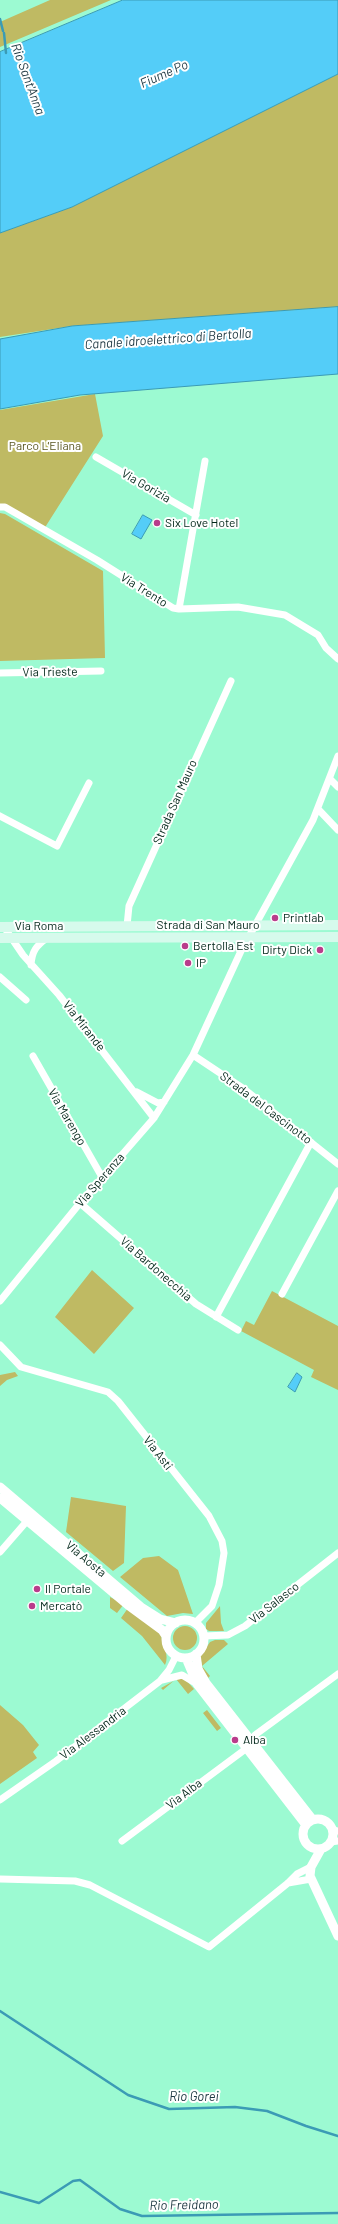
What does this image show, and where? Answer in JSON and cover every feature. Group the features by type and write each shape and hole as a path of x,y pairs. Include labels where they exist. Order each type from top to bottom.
{"main road":[{"name":"Strada di San Mauro","path":"79,926 338,925"},
{"name":"Via Roma","path":"2,927 79,926"},
{"name":"Strada di San Mauro","path":"79,938 338,937"},
{"name":"Via Roma","path":"0,938 79,938"}],"street":[{"name":"Via Gorizia","path":"96,457 196,515"},
{"name":"Via Trento","path":"0,507 5,507 173,608 179,609 205,461"},
{"path":"179,609 238,607 285,615 318,635 326,648 338,659"},
{"name":"Via Trieste","path":"0,673 100,671"},
{"name":"Strada San Mauro","path":"128,926 129,906 230,681"},
{"name":"Via Speranza","path":"0,1301 80,1203 154,1118 164,1102 192,1055 241,951 257,925 318,809 338,756"},
{"path":"330,779 338,787"},
{"path":"0,816 57,846 89,783"},
{"path":"318,809 338,830"},
{"name":"Via Mirande","path":"2,927 31,965 59,995 134,1089 154,1118"},
{"path":"31,965 32,953 36,947 47,938"},
{"path":"0,977 26,1000"},
{"name":"Strada del Cascinotto","path":"192,1055 244,1089 338,1164"},
{"name":"Via Marengo","path":"33,1056 102,1177"},
{"name":"Via Mirande","path":"134,1089 158,1103 164,1102"},
{"path":"216,1317 311,1142"},
{"path":"282,1294 338,1191"},
{"name":"Via Bardonecchia","path":"80,1203 196,1304 238,1330"},
{"name":"Via Asti","path":"0,1345 21,1367 108,1392 118,1401 209,1516 222,1541 224,1553 219,1585 212,1606 196,1623"},
{"name":"Via Aosta","path":"0,1487 136,1611 162,1630 166,1636"},
{"name":"Via Aosta","path":"0,1498 27,1521 141,1607 160,1619 176,1622"},
{"path":"0,1552 27,1521"},
{"name":"Via Salasco","path":"204,1636 228,1635 245,1626 338,1553"},
{"path":"186,1620 196,1623 201,1628 204,1636 203,1644 196,1654 186,1658 176,1656 168,1647 166,1636 171,1626 176,1622 186,1620"},
{"path":"196,1654 201,1675 250,1745 309,1822"},
{"name":"Via Alessandria","path":"0,1800 62,1756 160,1681 169,1670 176,1656"},
{"path":"186,1658 196,1684"},
{"path":"250,1745 255,1735 338,1674"},
{"path":"160,1681 182,1675 196,1684 250,1745"},
{"name":"Via Alba","path":"122,1841 250,1745"},
{"path":"325,1821 336,1831 334,1842 316,1848 307,1844 303,1837 309,1822 325,1821"},
{"path":"316,1848 312,1864 311,1879 338,1936"},
{"path":"0,1879 75,1881 90,1886 209,1947 288,1884 297,1874 312,1864"},
{"path":"288,1884 311,1879"}],"green space":[{"path":"50,0 111,0 0,47 0,22"},
{"path":"338,74 338,307 72,326 0,337 0,233 72,207"},
{"name":"Parco L'Eliana","path":"95,394 103,436 44,529 0,506 0,410"},
{"path":"0,513 5,514 103,571 105,658 0,661"},
{"path":"92,1270 134,1308 94,1354 55,1317"},
{"path":"272,1291 338,1326 338,1390 311,1377 314,1370 241,1331 246,1321 254,1325"},
{"path":"15,1372 18,1376 7,1380 0,1386 0,1375"},
{"path":"71,1497 126,1506 124,1563 113,1571 66,1532"},
{"path":"159,1556 178,1570 193,1614 183,1613 167,1616 120,1577 143,1558"},
{"path":"110,1597 124,1604 117,1613 110,1608"},
{"path":"220,1606 221,1623 224,1631 209,1631 206,1629 206,1623"},
{"path":"128,1608 161,1634 167,1657 165,1665 142,1636 121,1618"},
{"path":"180,1626 190,1626 197,1633 197,1643 190,1650 180,1650 173,1643 173,1633"},
{"path":"215,1640 224,1640 228,1644 202,1666 200,1657 210,1642"},
{"path":"202,1666 210,1676 208,1678 203,1670"},
{"path":"179,1678 186,1680 194,1689 188,1694 176,1679"},
{"path":"174,1681 163,1690 161,1688"},
{"path":"0,1705 23,1725 39,1745 33,1752 37,1758 0,1784"},
{"path":"207,1710 221,1728 217,1731 203,1713"}],"water":[{"name":"Fiume Po","path":"123,0 338,0 338,74 72,207 0,233 0,52"},
{"name":"Canale idroelettrico di Bertolla","path":"338,307 338,374 80,395 0,409 0,339 72,326"},
{"path":"143,515 152,520 141,539 132,534"},
{"path":"297,1373 302,1377 295,1392 288,1387"}],"waterway":[{"name":"Rio Sant'Anna","path":"0,19 3,31"},
{"name":"Rio Sant'Anna","path":"4,33 6,53"},
{"name":"Rio Gorei","path":"0,2011 128,2095 169,2109 235,2107 267,2111 338,2136"},
{"name":"Rio Freidano","path":"0,2192 39,2203 73,2181 80,2180 120,2209 142,2216 338,2213"}],"place":[{"name":"Six Love Hotel","path":"157,523"},
{"name":"Printlab","path":"275,918"},
{"name":"Bertolla Est","path":"185,946"},
{"name":"Dirty Dick","path":"320,950"},
{"name":"IP","path":"188,963"},
{"name":"Il Portale","path":"37,1589"},
{"name":"Mercatò","path":"32,1606"},
{"name":"Alba","path":"235,1740"}]}
